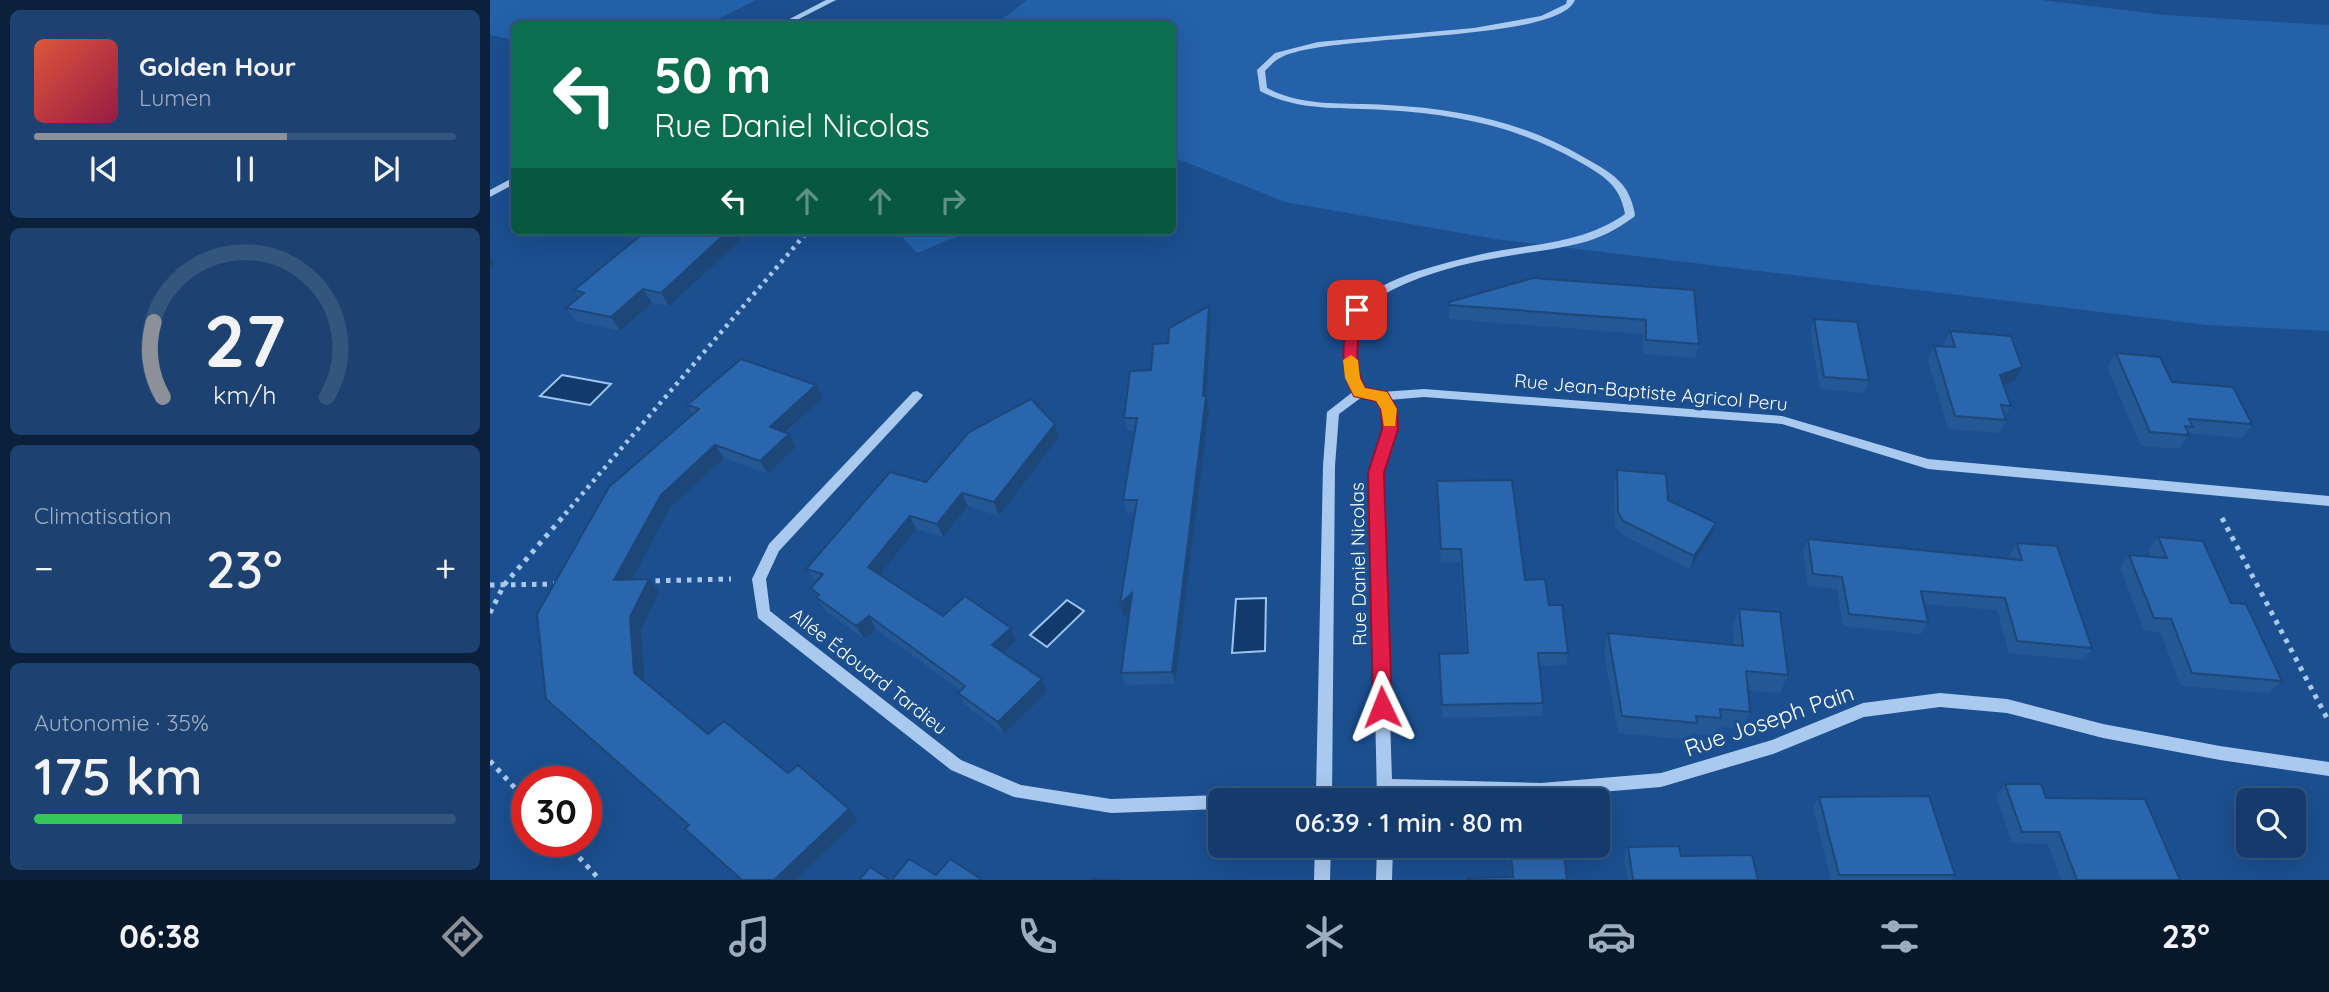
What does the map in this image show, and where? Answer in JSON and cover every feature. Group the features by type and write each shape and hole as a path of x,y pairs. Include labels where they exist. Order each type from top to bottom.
{"street":[{"path":"790,21 832,0"},
{"path":"1360,392 1352,378 1349,343 1357,310 1386,288 1485,257 1571,243 1614,229 1630,215 1625,193 1588,163 1559,145 1526,131 1441,113 1382,107 1314,106 1280,100 1264,89 1261,70 1278,55 1318,45 1474,30 1543,18 1569,5 1571,0"},
{"path":"490,194 511,182"},
{"path":"1324,788 1329,466 1333,412 1360,392 1381,396"},
{"name":"Allée Édouard Tardieu","path":"917,395 774,548 760,579 763,614 956,765 1020,792 1111,806 1208,802"},
{"name":"Rue Jean-Baptiste Agricol Peru","path":"1381,396 1459,395 1782,420 1928,464 2329,501"},
{"name":"Rue Daniel Nicolas","path":"1381,396 1389,409 1390,429 1376,473 1385,788"},
{"name":"Rue Joseph Pain","path":"1565,788 1661,780 1773,747 1863,710 1940,699 2007,706 2103,731 2220,753 2329,769"},
{"path":"1322,880 1323,858"},
{"path":"1384,880 1385,858"}],"path":[{"path":"490,613 504,585 805,235"},
{"path":"2206,489 2329,722"},
{"path":"642,582 760,579"},
{"path":"490,585 573,583"},
{"path":"490,761 511,784"},
{"path":"579,857 600,880"}],"shaded area":[{"path":"490,0 756,0 715,21 511,21 511,39 490,35"},
{"path":"1027,0 2041,0 2165,15 2329,25 2329,331 2207,325 1495,239 1285,202 1176,158 1176,21 1000,21"},
{"path":"901,235 960,235 917,253"},
{"path":"562,375 611,384 590,405 540,396"},
{"path":"1266,598 1265,651 1232,653 1236,599"},
{"path":"1067,600 1084,611 1047,647 1030,635"}],"building":[{"path":"641,235 724,235 661,293 643,289 611,317 566,308 584,293 574,290"},
{"path":"1533,278 1694,290 1699,344 1646,340 1646,320 1450,305 1449,302"},
{"path":"1209,306 1203,396 1206,396 1172,672 1121,673 1132,593 1120,604 1137,500 1123,500 1137,418 1124,418 1130,371 1151,370 1153,344 1168,343 1169,328"},
{"path":"1814,319 1857,322 1869,380 1824,377"},
{"path":"1950,331 2011,336 2022,367 2000,375 2011,406 2001,405 2006,420 1955,416 1934,346 1955,347"},
{"path":"2116,353 2160,357 2172,382 2233,387 2252,424 2189,419 2193,427 2185,426 2189,435 2150,432"},
{"path":"741,359 816,385 770,427 789,434 760,461 715,445 661,495 614,580 649,579 630,617 634,673 708,734 724,721 788,773 798,765 849,809 774,880 742,880 685,829 689,825 546,699 537,614 609,487 699,409 687,405"},
{"path":"1031,399 1055,424 994,502 962,493 937,524 910,516 868,567 943,616 965,596 1011,628 992,645 1042,679 998,722 958,693 965,686 869,616 856,626 816,597 819,595 811,588 823,574 806,569 890,472 926,482 969,432"},
{"path":"1617,470 1666,474 1668,500 1716,523 1694,556 1623,521 1618,512"},
{"path":"1512,480 1525,580 1545,579 1549,605 1562,605 1568,653 1538,653 1543,703 1442,705 1439,654 1468,653 1461,549 1441,549 1437,481"},
{"path":"2158,537 2203,541 2231,603 2246,604 2282,681 2192,673 2171,619 2154,618 2129,555 2167,558"},
{"path":"1808,539 2022,560 2017,543 2057,546 2092,648 2017,641 2005,598 1921,591 1928,622 1849,614 1842,577 1813,574"},
{"path":"1739,609 1780,612 1788,675 1746,671 1750,712 1720,709 1721,718 1696,716 1697,723 1622,716 1608,633 1743,646"},
{"path":"2005,784 2041,784 2046,798 2145,799 2180,880 2077,880 2059,832 2022,832"},
{"path":"1929,796 1955,875 1839,875 1819,797"},
{"path":"1679,846 1681,856 1752,855 1758,880 1633,880 1628,847"},
{"path":"1511,858 1564,858 1567,880 1467,880 1513,877"},
{"path":"909,859 936,875 950,859 981,880 892,880"},
{"path":"870,867 890,880 859,880"}],"slow traffic":[{"path":"1351,360 1352,378 1360,392 1381,396 1389,409 1390,422"}],"route":[{"path":"1357,310 1349,343 1352,378 1360,392 1381,396 1389,409 1390,429 1376,473 1382,707"}]}
